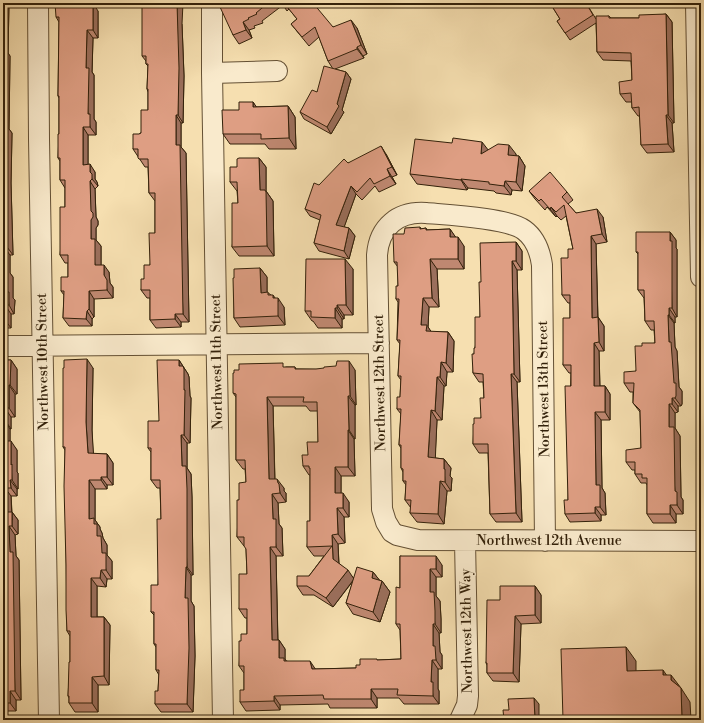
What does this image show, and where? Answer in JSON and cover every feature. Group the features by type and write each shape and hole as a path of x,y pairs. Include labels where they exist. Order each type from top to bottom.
{"street":[{"name":"Northwest 10th Street","path":"38,3 42,346 49,720"},
{"name":"Northwest 11th Street","path":"212,3 216,345 223,720"},
{"path":"696,3 701,277"},
{"path":"212,73 277,71"},
{"name":"Northwest 12th Street","path":"397,536 392,532 386,522 382,509 377,255 380,239 387,228 398,219 419,212 506,222 523,229 533,238"},
{"name":"Northwest 13th Street","path":"533,238 539,249 542,265 545,541"},
{"path":"3,346 379,344"},
{"name":"Northwest 12th Avenue","path":"397,536 418,540 465,541 701,541"},
{"name":"Northwest 12th Way","path":"460,720 467,705 468,696 465,541"}],"building":[{"path":"55,3 93,3 93,30 87,30 86,68 89,68 88,114 90,114 90,127 83,127 83,165 90,164 90,172 92,174 92,179 90,181 91,211 93,213 91,220 91,239 95,239 95,265 104,265 107,290 89,291 89,309 87,311 86,319 63,318 64,291 61,291 61,277 68,277 68,255 60,255 60,207 65,207 65,180 60,180 60,158 58,158 59,17 56,17"},
{"path":"142,3 177,3 179,68 176,145 180,145 183,314 175,314 175,319 150,320 150,290 141,290 141,279 144,279 144,265 150,265 149,233 155,233 155,193 149,193 148,159 139,159 138,149 133,149 133,134 141,133 141,110 148,110 148,64 146,64 146,56 142,56"},
{"path":"229,3 268,3 256,13 257,14 243,22 246,30 233,35 220,7"},
{"path":"284,3 302,3 304,6 308,3 313,3 333,27 351,20 361,45 357,47 357,49 328,61 315,27 302,37 291,24 297,19"},
{"path":"550,3 586,3 593,15 565,33 557,21 560,19"},
{"path":"666,14 668,115 666,115 668,144 641,145 639,107 632,108 631,93 620,94 619,82 632,80 631,53 597,52 596,16 609,16 609,18 639,18 639,15"},
{"path":"3,48 4,48 3,125"},
{"path":"324,66 346,72 337,104 339,106 327,127 300,112 312,90 317,92"},
{"path":"239,102 253,102 253,107 288,106 289,138 261,139 261,134 223,134 222,110 239,110"},
{"path":"3,125 6,125 5,174 7,232 7,247 4,247 4,269 7,269 7,292 9,292 9,305 5,305 5,320 3,320"},
{"path":"453,138 482,142 481,154 498,144 509,145 508,155 519,156 516,182 505,181 504,186 489,184 489,182 410,174 415,139 452,143"},
{"path":"381,146 392,167 387,169 390,176 374,184 370,178 357,192 351,186 336,225 349,228 344,251 314,243 321,215 305,209 314,183 319,185 344,159 348,163"},
{"path":"259,158 260,190 265,190 266,192 267,246 232,247 232,203 238,203 237,182 230,182 230,167 237,167 237,159"},
{"path":"550,172 567,192 562,197 576,213 597,209 602,234 591,236 592,318 598,317 599,342 594,343 594,386 605,386 605,412 595,412 596,485 600,485 600,507 595,507 595,513 565,514 564,500 568,500 565,386 571,386 571,365 563,365 563,318 570,318 570,295 562,295 561,258 568,258 568,249 573,249 564,205 556,212 551,207 550,209 541,199 539,201 529,191"},
{"path":"420,227 420,229 426,228 426,230 450,229 450,237 458,237 458,259 430,259 432,298 423,298 421,325 427,325 426,331 448,332 446,363 441,362 440,377 437,377 435,411 431,410 428,457 444,459 445,482 440,481 438,514 410,513 411,500 405,500 406,481 403,481 403,469 401,468 401,445 399,445 401,409 397,409 397,397 400,397 401,376 398,376 400,340 397,340 399,299 396,299 396,286 398,286 397,262 394,262 393,234 404,234 405,228"},
{"path":"636,232 670,232 670,241 672,241 672,308 669,308 668,315 669,342 671,342 676,396 675,398 672,398 672,404 669,404 669,427 674,427 675,491 677,492 677,505 670,505 670,514 647,514 647,478 642,478 642,474 635,474 635,462 626,462 626,450 641,448 640,410 633,403 634,383 624,383 624,372 636,371 635,346 642,346 642,343 655,343 654,321 645,321 644,290 638,290 638,252 636,252"},
{"path":"516,242 516,261 512,261 514,374 511,374 516,513 490,514 488,444 473,444 474,418 481,418 480,398 484,398 483,374 473,373 472,354 474,354 475,348 475,317 480,317 480,243"},
{"path":"306,259 345,259 346,305 337,305 337,308 335,308 335,318 311,317 311,311 305,311"},
{"path":"260,268 261,293 268,292 268,295 273,295 273,298 278,298 278,316 234,318 234,269"},
{"path":"87,359 86,422 88,453 107,454 107,477 101,477 101,480 89,480 89,519 94,518 94,524 97,524 97,536 101,536 102,553 106,553 106,570 101,570 100,578 91,578 91,617 104,617 104,676 92,677 92,703 69,703 70,631 67,631 66,610 63,368 64,360"},
{"path":"3,360 11,360 9,408 5,408 4,420 4,441 11,441 11,465 12,464 12,480 10,480 11,488 5,488 6,512 12,512 12,526 9,526 10,552 13,552 15,691 10,691 10,703 3,703"},
{"path":"157,360 179,360 179,366 183,366 184,369 184,435 181,435 182,466 186,466 187,489 187,567 185,598 188,598 189,648 187,704 155,704 155,691 158,691 159,670 156,670 154,612 151,612 151,585 158,585 157,519 161,519 160,480 151,480 151,448 148,448 148,421 159,421"},
{"path":"337,361 349,361 350,396 348,396 348,467 335,467 335,493 343,493 343,508 337,508 338,534 332,535 333,559 348,570 326,598 307,586 297,586 297,576 309,576 332,546 307,547 307,521 310,521 310,468 309,466 303,466 302,455 308,455 307,442 318,442 317,402 303,402 304,397 267,397 269,479 277,479 280,493 272,494 273,519 276,519 276,547 270,547 272,640 279,640 279,658 284,658 284,661 310,661 312,669 356,668 356,665 360,665 360,659 401,659 400,624 396,624 396,587 400,588 400,556 436,556 436,569 430,569 430,592 434,592 435,611 435,624 433,624 433,646 435,646 436,660 432,660 431,682 433,682 433,696 397,695 398,689 371,689 371,699 324,699 323,695 274,696 274,701 240,702 240,690 244,690 244,666 239,666 239,641 241,641 241,634 247,634 247,609 239,609 239,574 247,574 244,537 237,537 237,500 239,500 239,483 246,482 245,460 236,460 236,394 233,393 233,373 234,370 239,370 239,364 283,363 283,367 295,367 295,369 316,369 336,366"},
{"path":"357,567 373,572 372,578 382,581 373,612 346,603"},
{"path":"500,586 535,586 535,615 515,616 513,673 487,673 487,600 500,600"},
{"path":"626,647 627,671 663,670 663,675 671,675 671,680 681,688 682,720 563,720 561,649"},
{"path":"534,698 535,720 504,720 503,710 509,710 508,699"}]}
